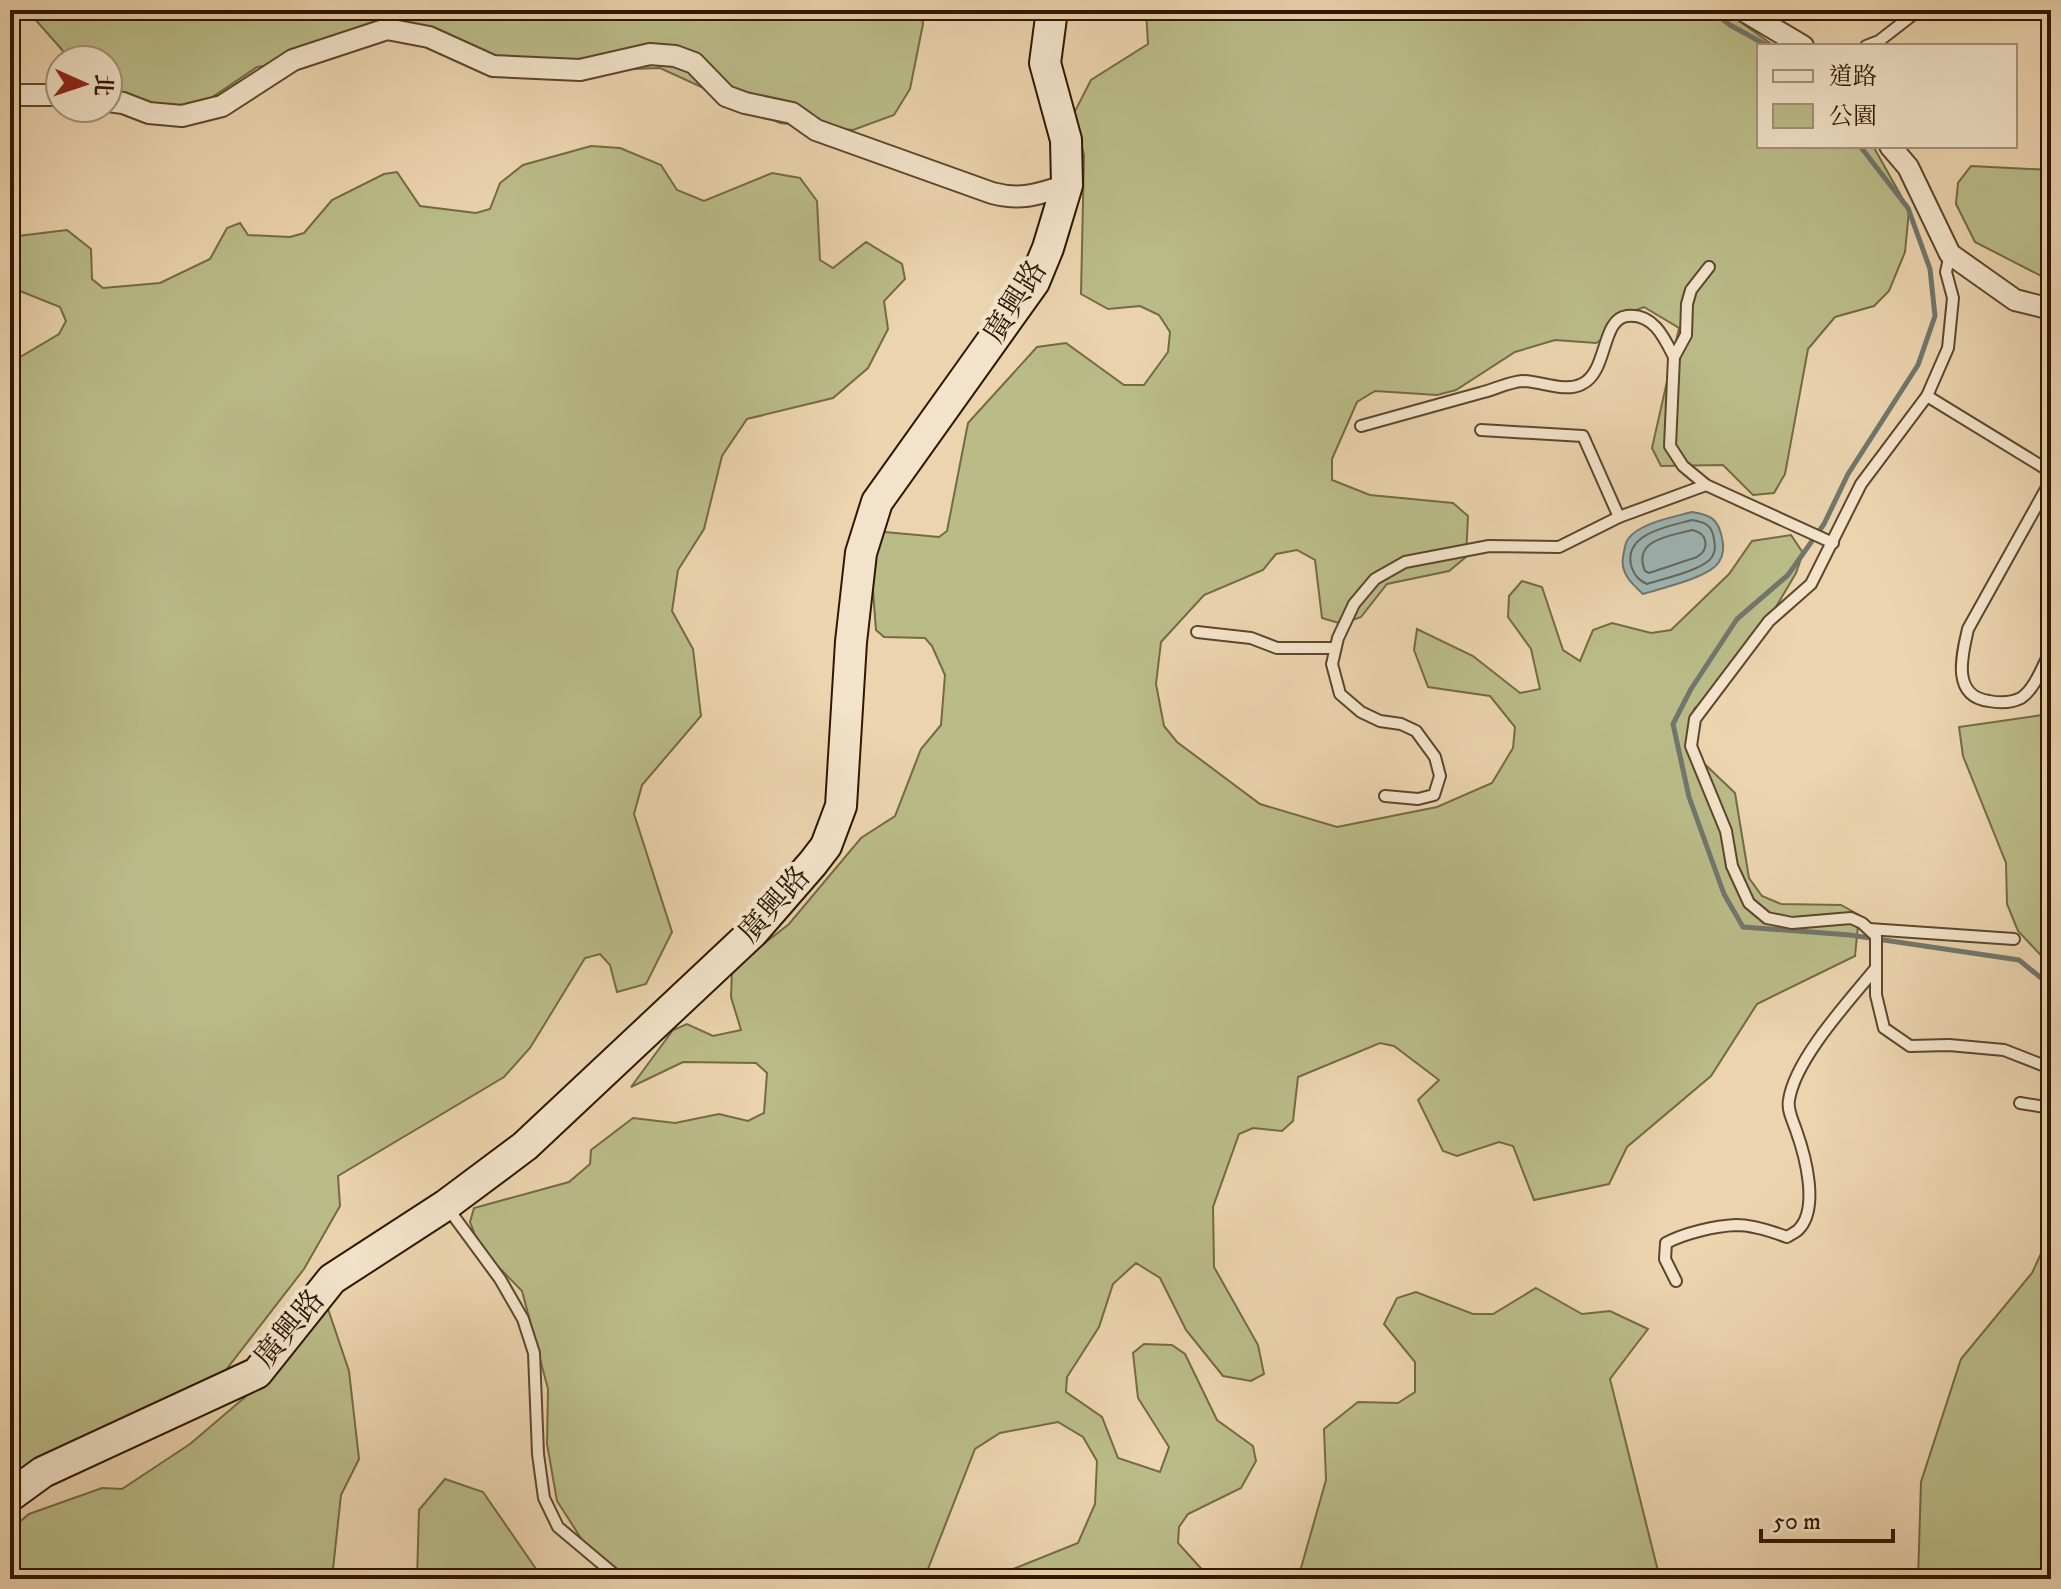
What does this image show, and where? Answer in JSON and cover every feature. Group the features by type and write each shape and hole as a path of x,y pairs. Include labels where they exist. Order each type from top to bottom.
{"street":[{"name":"廣興路","path":"10,1496 43,1472 257,1373 332,1279 446,1205 525,1146 753,932 826,846 841,806 851,642 861,553 877,502 1034,282 1067,185 1066,140 1045,63 1052,10"},
{"path":"1742,10 1800,44"},
{"path":"124,103 149,113 182,116 222,106 293,60 387,29 429,37 493,66 580,70 650,54 675,56 694,63 726,96 792,113 816,130 992,193 1029,197 1067,185"},
{"path":"10,95 44,95"},
{"path":"1892,148 1908,167 1950,254 2015,300 2051,309"}],"lane":[{"path":"1871,44 1915,13"},
{"path":"1950,254 1946,272 1953,298 1948,348 1927,396 1861,484 1811,584 1769,621 1695,719 1691,746 1726,831 1732,866 1749,903 1767,918 1792,923 1851,918 1872,932 1876,951 1876,995 1884,1028 1910,1046 1949,1045 2004,1050 2051,1071"},
{"path":"1709,267 1691,290 1687,304 1686,335 1674,357 1670,446 1683,466 1706,485 1830,542"},
{"path":"1361,426 1520,381 1575,388 1587,382 1597,370 1611,327 1621,317 1635,315 1661,331 1674,357"},
{"path":"1927,396 2051,472"},
{"path":"1481,430 1583,436 1619,517"},
{"path":"2051,480 1968,629 1962,653 1962,678 1968,693 1985,701 2006,703 2021,698 2051,650"},
{"path":"1385,796 1418,799 1434,795 1440,776 1435,757 1416,731 1361,712 1340,694 1332,664 1338,638 1354,604 1375,579 1405,562 1489,546 1559,547 1619,517 1706,485"},
{"path":"1197,632 1251,638 1277,648 1335,648"},
{"path":"1872,932 2014,939"},
{"path":"1676,1281 1665,1259 1666,1243 1680,1236 1736,1225 1787,1237 1800,1228 1810,1204 1810,1182 1788,1104 1794,1080 1824,1031 1876,968"},
{"path":"2020,1103 2051,1108"},
{"path":"446,1205 500,1279 523,1319 534,1353 538,1454 544,1498 558,1527 623,1579"}],"green space":[{"path":"16,10 921,10 923,24 910,89 894,115 853,130 780,123 660,68 519,73 403,27 316,58 257,67 205,102 162,111 124,96 124,44 57,44 34,18"},
{"path":"1146,10 1724,10 1771,44 1757,44 1757,148 1874,148 1909,210 1905,252 1889,291 1874,306 1835,317 1808,349 1785,474 1774,493 1753,495 1723,465 1661,466 1652,448 1679,328 1644,307 1625,314 1614,332 1596,343 1555,340 1515,352 1456,390 1437,395 1375,391 1357,402 1332,459 1332,480 1370,495 1453,503 1468,516 1466,557 1449,571 1387,584 1361,617 1342,624 1322,618 1315,560 1297,550 1276,554 1263,570 1204,595 1161,642 1156,684 1164,726 1177,742 1260,804 1337,827 1437,807 1492,783 1513,748 1515,727 1490,696 1428,687 1414,650 1417,629 1473,656 1520,693 1540,689 1531,649 1508,617 1509,596 1522,581 1542,587 1563,650 1580,661 1593,630 1612,623 1651,633 1671,630 1729,574 1752,541 1791,535 1803,553 1796,573 1741,666 1694,709 1691,751 1735,793 1749,878 1762,896 1781,904 1841,905 1859,915 1855,956 1757,1004 1711,1076 1627,1147 1609,1184 1534,1200 1513,1146 1499,1142 1457,1156 1443,1151 1418,1100 1439,1080 1394,1046 1380,1043 1298,1077 1293,1121 1282,1131 1253,1128 1239,1134 1213,1207 1214,1267 1258,1345 1264,1374 1251,1381 1223,1376 1186,1330 1160,1278 1136,1263 1113,1284 1099,1327 1067,1377 1066,1392 1102,1417 1118,1458 1160,1472 1169,1447 1138,1398 1133,1353 1144,1344 1172,1345 1185,1354 1217,1420 1253,1446 1256,1461 1241,1488 1188,1514 1179,1527 1178,1543 1206,1574 1206,1579 1010,1579 1013,1569 1078,1543 1095,1504 1097,1461 1083,1437 1058,1422 1000,1433 975,1449 924,1579 630,1579 597,1563 557,1501 547,1444 548,1389 522,1291 480,1248 470,1222 474,1208 569,1182 590,1164 591,1150 633,1118 675,1123 719,1114 748,1121 764,1113 767,1073 756,1063 683,1062 631,1087 673,1030 687,1024 713,1036 741,1030 731,997 732,969 789,924 861,838 895,816 921,749 941,725 945,675 932,646 925,638 884,637 876,630 869,539 874,531 939,537 947,531 968,423 1037,347 1066,343 1124,385 1144,385 1168,352 1170,332 1159,315 1140,306 1108,309 1081,294 1084,155 1073,115 1091,80 1148,44"},
{"path":"591,146 620,148 661,165 677,190 704,201 772,173 800,178 817,201 820,260 833,268 866,242 902,264 905,279 884,301 888,329 868,368 833,398 747,419 722,456 704,529 678,570 672,611 693,649 701,716 642,785 634,814 672,932 646,984 617,992 610,965 600,954 585,958 530,1048 504,1077 338,1176 340,1206 304,1269 222,1375 10,1488 10,363 59,334 66,321 60,307 10,287 10,237 67,230 91,249 92,279 103,288 160,283 210,259 227,228 240,223 248,235 290,237 304,233 332,200 384,174 397,172 420,206 476,213 490,209 500,183 523,165"},
{"path":"1971,166 2051,170 2051,281 1975,242 1956,204 1958,183"},
{"path":"2051,711 2051,966 2018,931 2007,904 2006,863 1963,756 1959,727"},
{"path":"2051,1232 2051,1556 2047,1579 1918,1579 1921,1482 1961,1359 2032,1273"},
{"path":"1536,1288 1582,1314 1610,1311 1648,1329 1610,1379 1660,1579 1289,1579 1301,1568 1326,1480 1324,1429 1358,1402 1398,1403 1415,1392 1415,1362 1384,1324 1397,1298 1416,1292 1473,1314 1493,1314"},
{"path":"327,1306 349,1371 359,1459 341,1495 333,1569 325,1579 10,1579 10,1530 29,1514 102,1488 122,1489 190,1444 264,1381"},
{"path":"445,1479 483,1492 543,1579 417,1579 419,1510"}],"water":[{"path":"1692,512 1708,516 1718,526 1723,547 1719,562 1695,578 1643,594 1623,568 1627,541 1633,533 1648,525"}],"waterway":[{"path":"1710,10 1764,44"},
{"path":"1862,148 1908,208 1930,269 1935,316 1918,365 1848,474 1824,524 1788,575 1737,619 1691,689 1673,724 1689,797 1724,894 1743,927 1850,935 2019,960 2051,986"}]}
